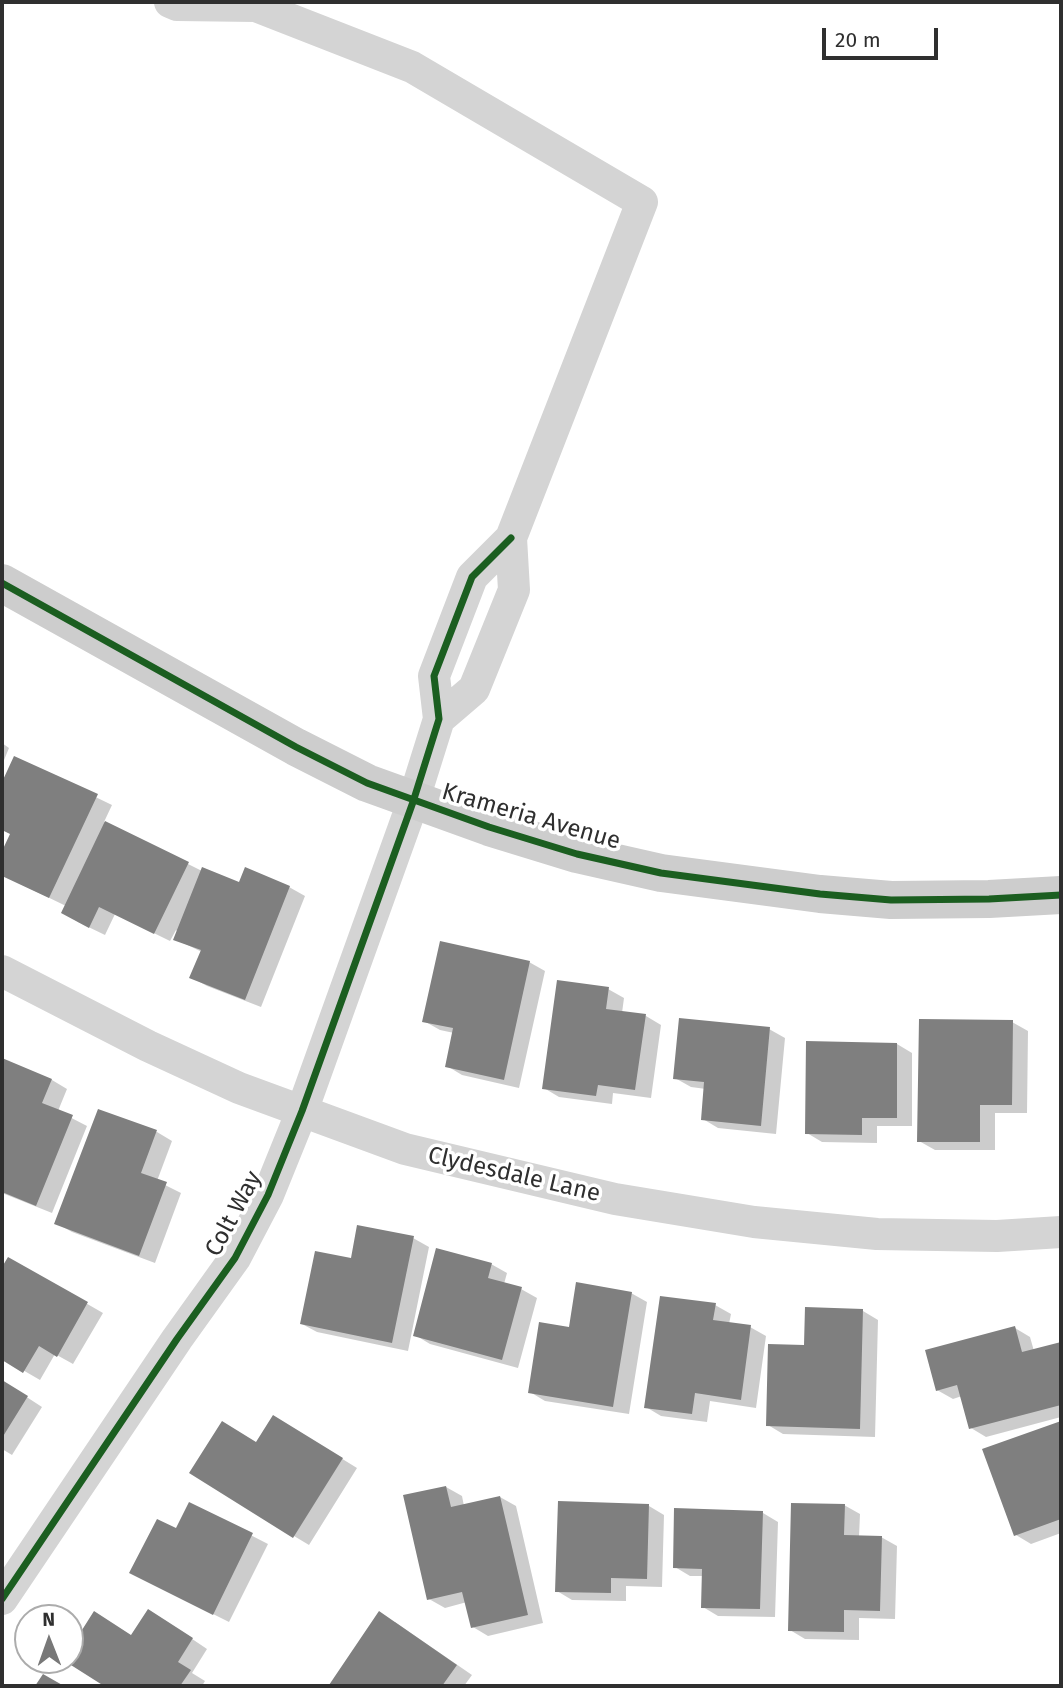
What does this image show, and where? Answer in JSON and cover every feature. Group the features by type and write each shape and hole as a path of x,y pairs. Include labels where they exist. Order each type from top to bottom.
{"street":[{"path":"170,2 177,5 253,4 412,67 642,202 511,538 472,577 434,676 439,719"},
{"path":"439,719 474,689 514,590 511,538"},
{"name":"Krameria Avenue","path":"2,583 296,747 367,783 414,802 577,854 661,873 738,885 891,900 1061,895"},
{"name":"Colt Way","path":"2,1600 177,1339 235,1258 268,1195 302,1111 414,802 439,719"},
{"name":"Clydesdale Lane","path":"2,971 159,1051 239,1088 405,1149 615,1199 754,1222 877,1234 997,1236 1061,1232"}],"building":[{"path":"14,756 98,794 49,898 2,876 2,851 10,834 2,830 2,782"},
{"path":"105,821 189,862 154,934 99,907 89,928 61,913"},
{"path":"202,867 239,882 245,867 290,886 245,1000 189,978 201,950 173,940"},
{"path":"440,941 530,961 504,1080 445,1067 453,1028 422,1022"},
{"path":"557,980 609,987 606,1009 646,1014 635,1090 598,1085 596,1096 542,1089"},
{"path":"679,1018 770,1027 761,1126 701,1120 704,1082 673,1079"},
{"path":"919,1019 1013,1020 1012,1105 980,1105 980,1142 917,1142"},
{"path":"806,1041 897,1043 897,1118 862,1118 862,1135 805,1134"},
{"path":"2,1058 52,1079 42,1103 73,1115 36,1206 2,1192"},
{"path":"98,1109 157,1130 141,1173 167,1182 139,1256 54,1224"},
{"path":"357,1225 414,1236 392,1343 300,1324 315,1251 351,1258"},
{"path":"436,1248 492,1263 488,1278 522,1287 502,1360 413,1336"},
{"path":"8,1257 88,1302 57,1357 39,1346 23,1373 2,1360 2,1267"},
{"path":"576,1282 632,1292 613,1407 528,1393 539,1322 569,1327"},
{"path":"660,1296 716,1303 713,1320 751,1325 741,1400 695,1393 692,1414 644,1408"},
{"path":"805,1307 863,1309 860,1429 766,1426 768,1344 804,1345"},
{"path":"1015,1326 1022,1352 1061,1342 1061,1405 969,1429 957,1385 936,1391 925,1350"},
{"path":"2,1380 28,1396 2,1438"},
{"path":"273,1415 343,1458 293,1538 189,1473 222,1421 256,1442"},
{"path":"1061,1421 1061,1519 1014,1536 982,1449"},
{"path":"446,1486 451,1507 500,1496 528,1615 471,1628 462,1592 427,1600 403,1495"},
{"path":"558,1501 649,1504 647,1579 611,1578 611,1593 555,1592"},
{"path":"189,1502 253,1533 213,1615 129,1573 157,1519 176,1528"},
{"path":"791,1503 845,1504 844,1535 882,1536 880,1611 844,1610 844,1632 788,1631"},
{"path":"674,1508 763,1511 760,1609 701,1608 702,1569 673,1568"},
{"path":"148,1609 193,1638 178,1662 191,1670 180,1686 104,1686 84,1673 84,1627 94,1611 131,1635"},
{"path":"379,1611 457,1665 442,1686 329,1685"},
{"path":"43,1674 64,1686 35,1686"}],"cycle path":[{"path":"2,1599 177,1339 235,1258 268,1195 302,1111 413,802 439,719 434,676 472,577 511,538"},
{"path":"2,583 296,747 367,783 489,827 577,854 661,873 820,894 891,900 1061,895"}]}
